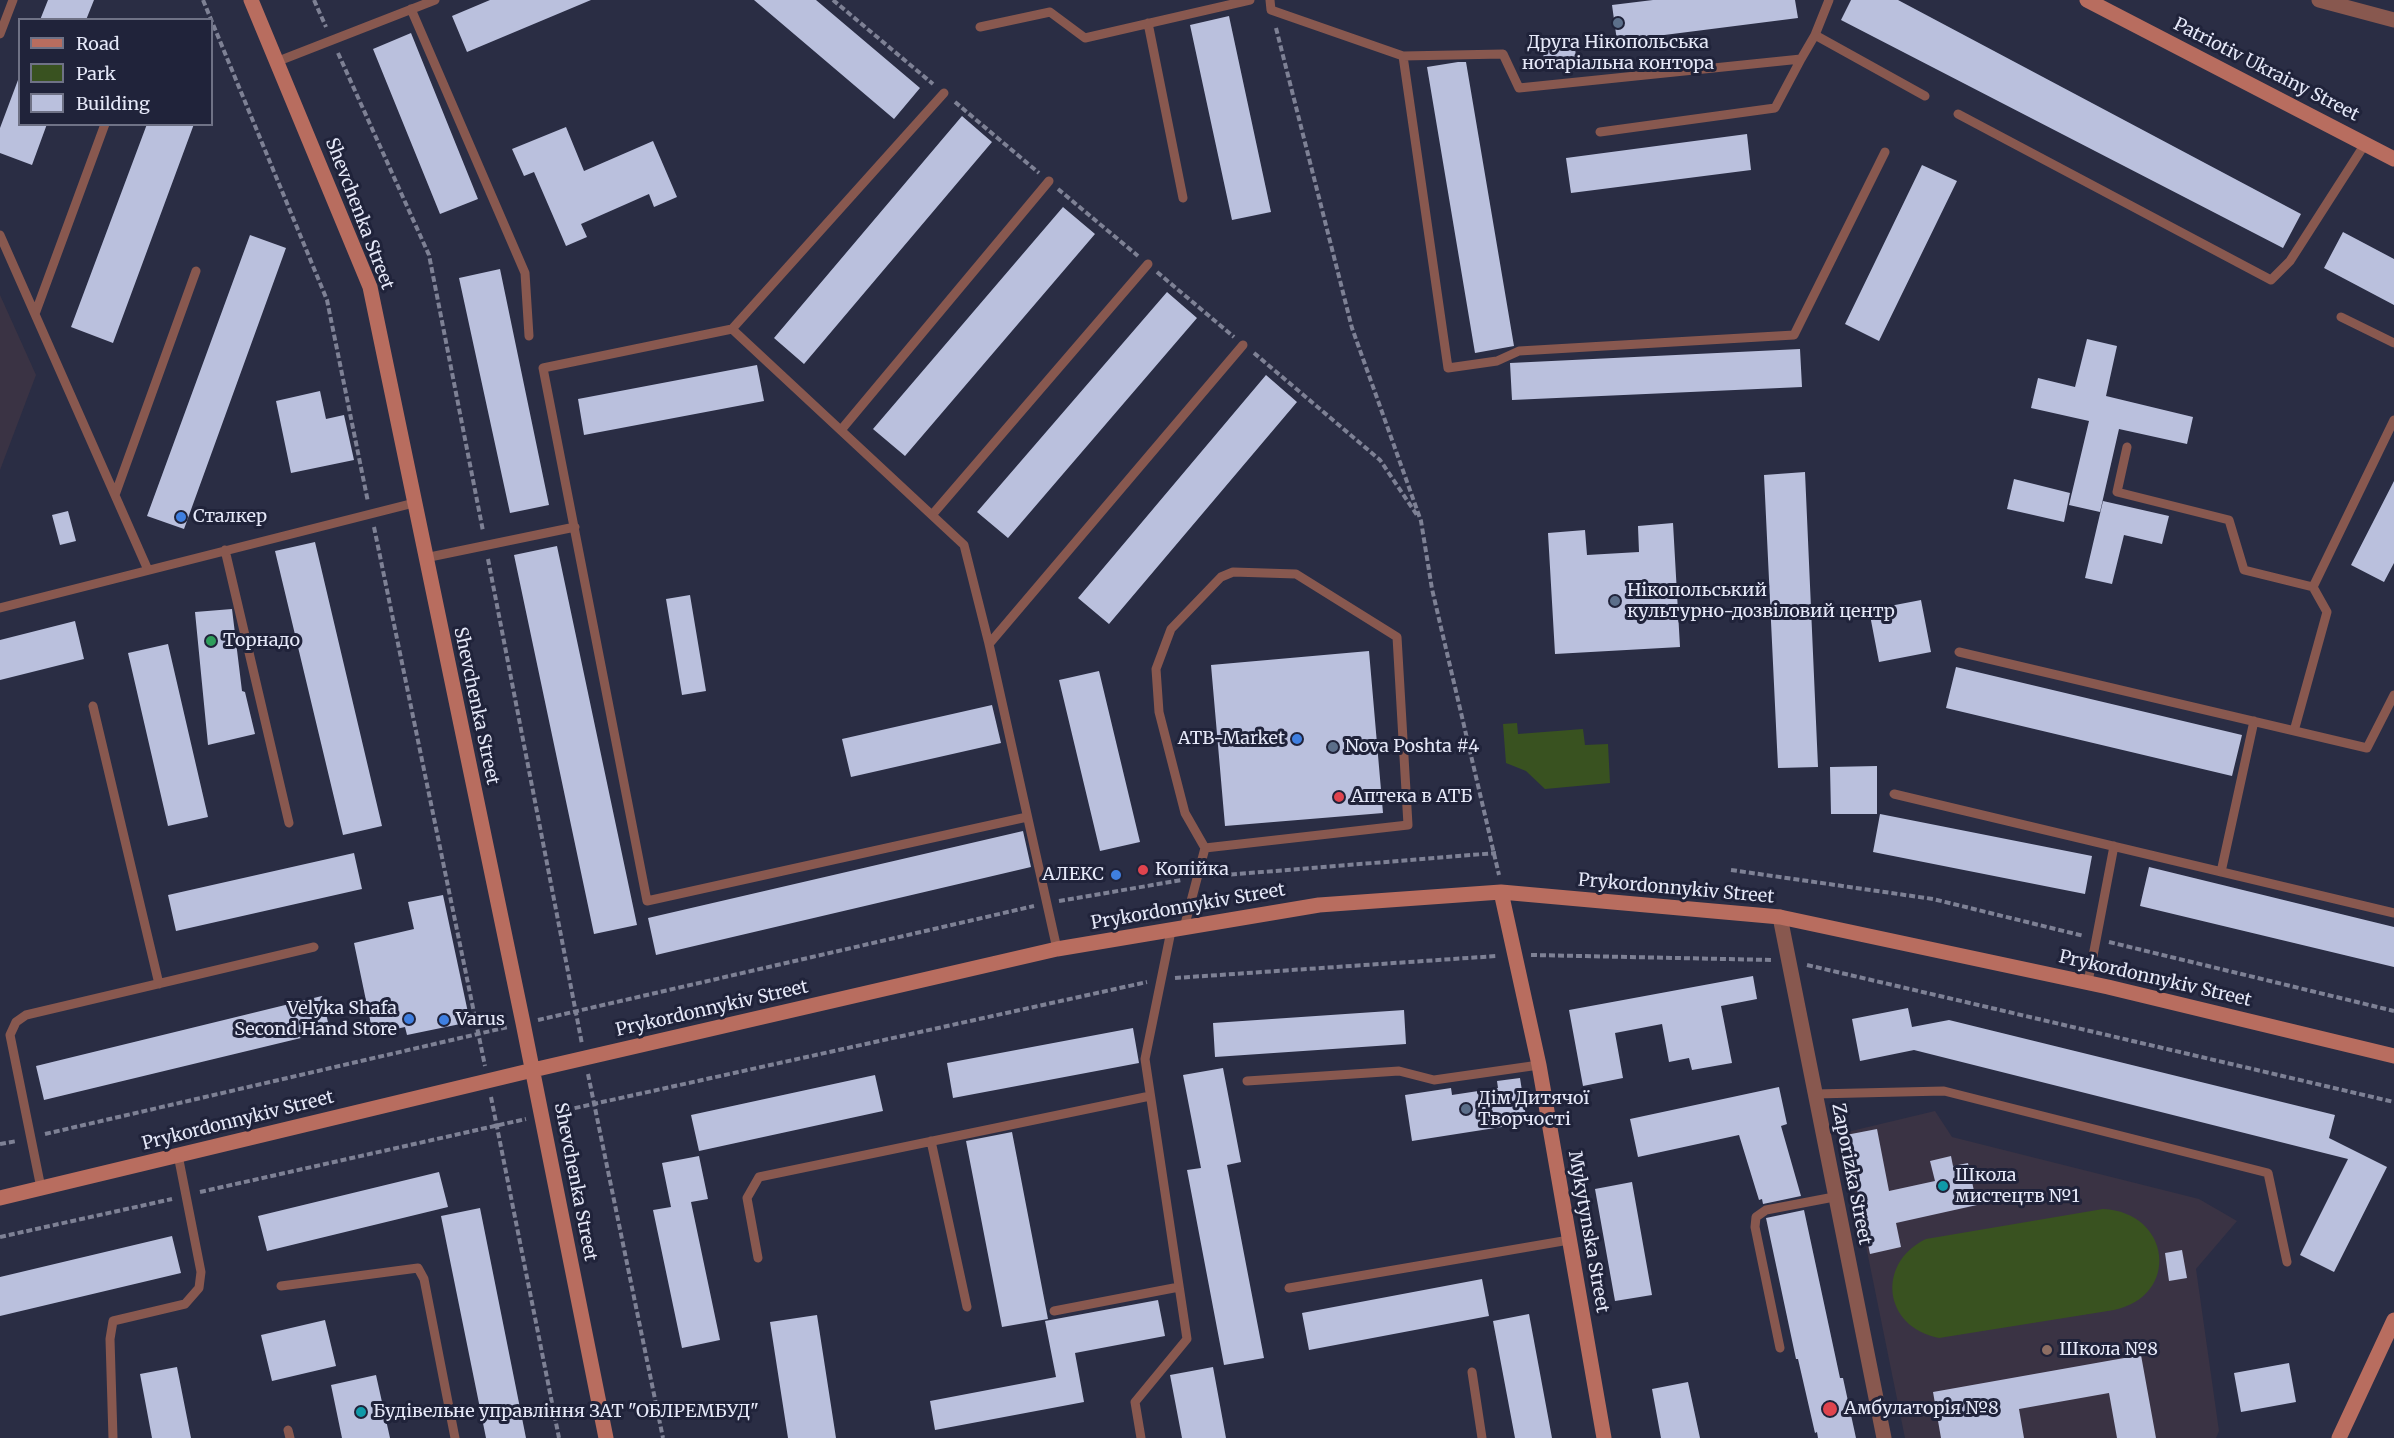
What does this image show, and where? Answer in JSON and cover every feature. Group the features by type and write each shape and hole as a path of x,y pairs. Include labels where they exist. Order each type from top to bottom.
{"main road":[{"name":"Shevchenka Street","path":"251,0 370,287 533,1070 606,1438"},
{"name":"Patriotiv Ukrainy Street","path":"2087,0 2394,159"},
{"name":"Prykordonnykiv Street","path":"0,1198 533,1070 1057,949 1319,904 1501,892 1780,917 2088,982 2394,1056"},
{"name":"Mykytynska Street","path":"1501,892 1539,1065 1604,1438"},
{"path":"2339,1438 2394,1320"}],"street":[{"path":"2319,0 2394,20"},
{"name":"Zaporizka Street","path":"1780,917 1834,1197 1884,1438"}],"lane":[{"path":"0,34 13,0"},
{"path":"276,62 435,0"},
{"path":"980,27 1050,12 1085,38 1250,0"},
{"path":"1600,132 1775,108 1815,35 1829,0"},
{"path":"1270,5 1403,56 1503,54 1519,88 1801,59"},
{"path":"411,9 525,273 529,336"},
{"path":"1148,23 1183,198"},
{"path":"1815,35 1925,96"},
{"path":"1403,56 1448,368 1497,361 1519,351 1794,335 1885,152"},
{"path":"944,93 732,329 543,368 647,901 1027,817"},
{"path":"1958,114 2271,280 2290,261 2365,144"},
{"path":"35,314 104,126"},
{"path":"841,430 1049,181"},
{"path":"0,235 148,570"},
{"path":"932,515 1148,264"},
{"path":"115,495 196,271"},
{"path":"2341,317 2394,343"},
{"path":"732,329 964,545 989,644 1057,949"},
{"path":"989,644 1244,345"},
{"path":"2313,587 2394,420"},
{"path":"2127,447 2117,492 2229,520 2244,570 2313,587 2327,612 2294,731"},
{"path":"0,608 371,512 414,503"},
{"path":"425,558 575,527"},
{"path":"225,550 290,823"},
{"path":"1141,1438 1135,1402 1187,1339 1144,1059 1161,979 1205,848 1185,813 1159,712 1156,669 1171,629 1221,577 1233,572 1296,574 1397,636 1408,825 1205,848"},
{"path":"1959,652 2367,748 2394,695"},
{"path":"93,706 159,984"},
{"path":"2221,872 2254,721"},
{"path":"1894,794 2394,913"},
{"path":"2088,982 2114,846"},
{"path":"41,1188 10,1035 16,1022 26,1015 314,947"},
{"path":"1247,1081 1399,1071 1434,1080 1539,1065"},
{"path":"1815,1094 1944,1091 2268,1173 2287,1262"},
{"path":"758,1258 747,1198 759,1178 1150,1096"},
{"path":"931,1141 967,1307"},
{"path":"113,1438 110,1339 113,1321 185,1304 199,1288 201,1272 178,1155"},
{"path":"1780,1348 1755,1227 1756,1217 1766,1210 1834,1197"},
{"path":"1289,1288 1569,1240"},
{"path":"281,1286 418,1268 424,1280 455,1438"},
{"path":"1054,1311 1179,1287"},
{"path":"1472,1372 1482,1438"}],"path":[{"path":"204,0 211,18"},
{"path":"314,0 429,255 575,1011 663,1438"},
{"path":"1270,5 1352,328 1421,521 1432,589 1496,853 1501,892"},
{"path":"213,22 327,300 559,1438"},
{"path":"0,1144 1046,903 1197,877 1496,853"},
{"path":"1731,870 1933,899 2394,1011"},
{"path":"594,1104 1161,979 1515,955 1789,961 2394,1102"},
{"path":"0,1238 496,1125"}],"shaded area":[{"path":"0,295 36,375 0,470"},
{"name":"Школа №8","path":"1935,1111 1952,1137 2199,1199 2237,1221 2196,1269 2219,1431 2216,1438 1905,1438 1843,1133"}],"green space":[{"path":"1517,723 1518,734 1583,729 1585,745 1608,744 1610,783 1545,789 1526,771 1506,763 1503,724"},
{"path":"2103,1209 2126,1214 2143,1224 2154,1239 2159,1255 2158,1273 2150,1289 2136,1302 2114,1310 1939,1338 1920,1332 1906,1321 1897,1308 1893,1293 1893,1278 1899,1263 1910,1250 1926,1239"}],"building":[{"path":"48,0 94,0 87,18 41,18"},
{"path":"490,0 591,0 467,52 452,16"},
{"path":"754,0 816,0 920,88 894,119"},
{"path":"1653,0 1795,0 1798,18 1617,41 1612,5"},
{"path":"1851,0 1898,0 2301,214 2283,248 1841,20"},
{"path":"1229,16 1271,212 1232,220 1190,25"},
{"path":"411,33 478,199 440,214 373,49"},
{"path":"1574,39 1576,57 1544,60 1542,42"},
{"path":"1466,62 1514,346 1475,353 1427,67"},
{"path":"18,80 18,126 46,126 32,165 0,153 0,128"},
{"path":"962,116 992,142 804,364 774,338"},
{"path":"146,126 193,126 113,343 71,327"},
{"path":"566,127 584,171 653,141 677,197 654,207 649,194 581,224 587,237 566,246 534,172 524,176 512,149"},
{"path":"1747,134 1751,170 1571,193 1566,158"},
{"path":"1922,165 1957,181 1879,341 1845,324"},
{"path":"1063,207 1095,234 905,456 873,429"},
{"path":"2343,232 2394,259 2394,305 2324,268"},
{"path":"250,235 286,248 184,529 147,516"},
{"path":"500,269 549,505 510,513 459,278"},
{"path":"1167,292 1197,318 1008,538 977,512"},
{"path":"2087,339 2117,346 2106,396 2193,417 2187,444 2119,429 2100,512 2069,505 2089,421 2031,408 2038,378 2075,387"},
{"path":"1800,349 1802,387 1512,400 1510,363"},
{"path":"757,365 764,401 584,435 578,399"},
{"path":"1266,375 1297,402 1109,624 1078,598"},
{"path":"320,391 326,419 344,415 354,460 291,473 276,401"},
{"path":"1805,472 1818,767 1778,768 1764,475"},
{"path":"2014,479 2070,493 2064,522 2007,509"},
{"path":"2394,481 2394,563 2384,582 2351,565"},
{"path":"2103,501 2169,516 2162,544 2124,535 2112,584 2085,578"},
{"path":"68,511 76,541 60,545 52,515"},
{"name":"Нікопольський культурно-дозвіловий центр","path":"1673,523 1680,647 1555,654 1548,533 1585,530 1587,555 1639,552 1638,526"},
{"path":"315,542 382,826 343,835 275,551"},
{"path":"557,546 637,925 594,934 514,555"},
{"path":"690,595 706,691 682,695 666,599"},
{"path":"1921,600 1931,652 1879,662 1869,610"},
{"path":"232,609 242,691 245,692 255,734 208,745 195,612"},
{"path":"75,621 84,659 0,680 0,640"},
{"path":"168,644 208,817 168,826 128,653"},
{"name":"ATB-Market","path":"1369,651 1383,813 1225,826 1211,665"},
{"path":"1956,667 2242,735 2232,776 1946,708"},
{"path":"1099,671 1140,842 1100,851 1059,680"},
{"path":"992,705 1001,743 851,777 842,739"},
{"path":"1877,766 1877,814 1831,814 1830,767"},
{"path":"1880,814 2092,856 2085,894 1873,852"},
{"path":"1023,831 1031,867 656,955 648,918"},
{"path":"354,853 362,889 176,931 168,895"},
{"path":"2149,867 2394,927 2394,967 2140,906"},
{"path":"443,895 470,1022 407,1035 405,1027 373,1034 354,943 414,929 408,902"},
{"path":"1753,976 1757,999 1721,1006 1732,1063 1692,1070 1689,1058 1669,1062 1662,1024 1615,1033 1623,1078 1583,1086 1569,1010"},
{"path":"322,996 330,1031 44,1100 36,1066"},
{"path":"1908,1008 1912,1027 1949,1020 2335,1115 2329,1138 2387,1167 2334,1272 2300,1255 2348,1159 1914,1050 1860,1061 1852,1019"},
{"path":"1404,1010 1406,1044 1215,1057 1213,1023"},
{"path":"1133,1028 1139,1063 953,1098 947,1063"},
{"path":"1223,1068 1241,1162 1227,1165 1264,1358 1224,1365 1187,1170 1201,1168 1183,1075"},
{"path":"875,1075 883,1111 699,1151 691,1115"},
{"name":"Дім Дитячої Творчості","path":"1520,1078 1527,1123 1412,1141 1405,1095 1451,1088 1452,1095 1498,1088 1497,1081"},
{"path":"1779,1087 1787,1124 1781,1126 1801,1196 1763,1204 1762,1199 1759,1200 1739,1135 1638,1157 1630,1119"},
{"name":"Школа мистецтв №1","path":"1877,1129 1889,1191 1935,1181 1930,1161 1951,1156 1953,1166 1968,1163 1977,1205 1896,1223 1901,1247 1870,1254 1846,1135"},
{"path":"1012,1132 1048,1319 1002,1327 966,1141"},
{"path":"699,1156 708,1199 691,1202 720,1340 682,1348 653,1210 671,1207 662,1163"},
{"path":"439,1172 448,1207 267,1251 258,1216"},
{"path":"1632,1182 1652,1295 1615,1301 1595,1189"},
{"path":"480,1208 526,1438 486,1438 441,1216"},
{"path":"1804,1210 1840,1378 1843,1378 1856,1438 1818,1438 1798,1359 1796,1359 1766,1218"},
{"path":"172,1236 181,1273 0,1316 0,1277"},
{"path":"2182,1250 2187,1278 2169,1281 2165,1253"},
{"path":"1482,1279 1489,1316 1309,1350 1302,1313"},
{"path":"1158,1300 1165,1336 1075,1353 1084,1402 935,1430 930,1401 1056,1377 1045,1321"},
{"path":"1529,1314 1552,1438 1515,1438 1493,1321"},
{"path":"817,1315 836,1438 788,1438 770,1322"},
{"path":"325,1320 336,1366 272,1381 261,1335"},
{"path":"2141,1355 2156,1438 2117,1438 2109,1393 2019,1409 2024,1438 1941,1438 1933,1392"},
{"path":"2289,1363 2296,1402 2241,1412 2234,1373"},
{"path":"177,1367 191,1438 152,1438 140,1374"},
{"path":"1213,1367 1226,1438 1182,1438 1170,1375"},
{"name":"Будівельне управління ЗАТ \"ОБЛРЕМБУД\"","path":"376,1375 390,1438 342,1438 331,1385"},
{"path":"1688,1382 1700,1438 1661,1438 1652,1389"}],"place":[{"name":"Друга Нікопольська нотаріальна контора","path":"1618,23"},
{"name":"Сталкер","path":"181,517"},
{"name":"Нікопольський культурно-дозвіловий центр","path":"1615,601"},
{"name":"Торнадо","path":"211,641"},
{"name":"ATB-Market","path":"1297,739"},
{"name":"Nova Poshta #4","path":"1333,747"},
{"name":"Аптека в АТБ","path":"1339,797"},
{"name":"Копійка","path":"1143,870"},
{"name":"АЛЕКС","path":"1116,875"},
{"name":"Velyka Shafa Second Hand Store","path":"409,1019"},
{"name":"Varus","path":"444,1020"},
{"name":"Дім Дитячої Творчості","path":"1466,1109"},
{"name":"Школа мистецтв №1","path":"1943,1186"},
{"name":"Школа №8","path":"2047,1350"},
{"name":"Амбулаторія №8","path":"1830,1409"},
{"name":"Будівельне управління ЗАТ \"ОБЛРЕМБУД\"","path":"361,1412"}]}
